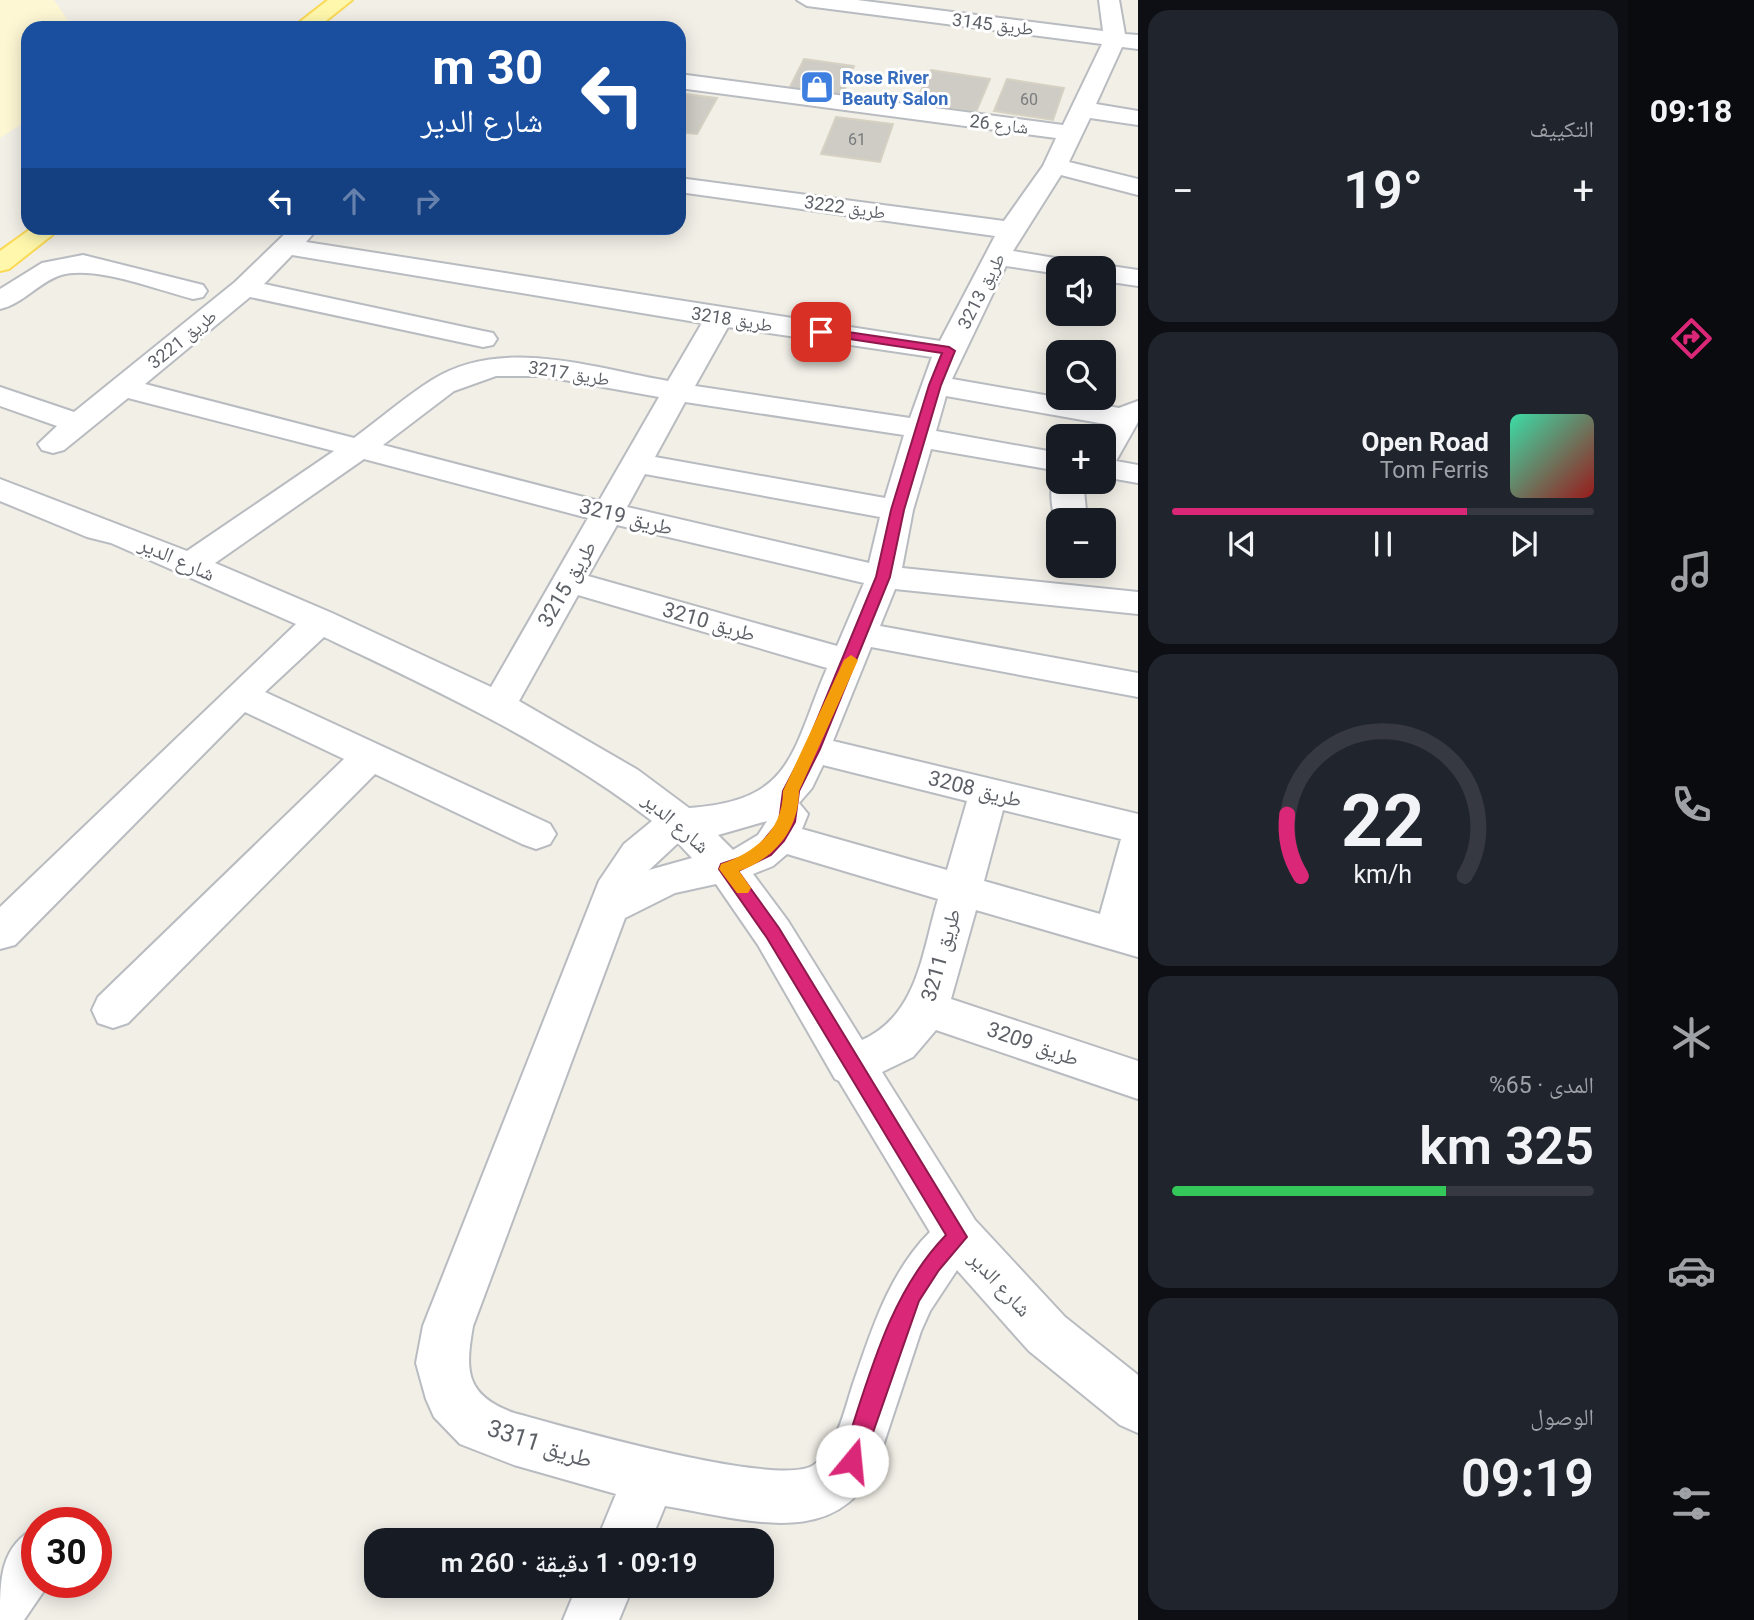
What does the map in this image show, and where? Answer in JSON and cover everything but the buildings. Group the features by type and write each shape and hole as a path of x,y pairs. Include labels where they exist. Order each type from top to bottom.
{"main road":[{"path":"313,21 342,0"},
{"path":"0,244 21,230"},
{"path":"0,263 38,235"}],"street":[{"name":"طريق 3145","path":"807,0 1126,41"},
{"path":"1109,0 1126,41"},
{"name":"طريق 3213","path":"779,837 791,807 791,791 813,749 883,577 897,510 935,385 949,351 1005,243 1055,166 1074,121 1126,41"},
{"name":"شارع 26","path":"686,82 1074,121 1138,118"},
{"path":"1055,166 1138,187"},
{"name":"طريق 3222","path":"686,186 1005,243 1046,259"},
{"name":"طريق 3221","path":"53,444 245,288 297,237"},
{"name":"طريق 3218","path":"297,237 499,311"},
{"path":"0,301 51,269 83,263 193,291"},
{"path":"1116,275 1138,278"},
{"name":"طريق 3218","path":"245,288 499,311 719,317 949,351"},
{"path":"492,367 480,352 499,311"},
{"name":"طريق 3215","path":"498,705 719,317"},
{"name":"طريق 3217","path":"190,565 361,447 444,385 492,367 542,367 922,434 1046,459"},
{"path":"935,385 1131,414 1116,437"},
{"name":"طريق 3219","path":"122,387 608,513 883,577 1138,603"},
{"path":"0,396 78,424"},
{"path":"636,463 897,510"},
{"name":"شارع الدير","path":"0,464 87,509 122,536"},
{"path":"1116,470 1138,474"},
{"name":"شارع الدير","path":"0,489 89,526 122,536 320,621 498,705 625,780 683,824 727,869 773,933 851,1066 958,1237 1047,1334 1138,1407"},
{"path":"1078,578 1080,598"},
{"name":"طريق 3210","path":"568,581 856,648 1138,685"},
{"path":"0,933 240,695 320,621"},
{"path":"240,695 536,834"},
{"name":"طريق 3208","path":"813,749 1138,829"},
{"path":"113,1010 370,756"},
{"path":"683,824 741,814 791,791"},
{"name":"طريق 3211","path":"851,1066 898,1044 927,1009 989,792"},
{"name":"طريق 3311","path":"683,824 656,838 634,858 619,881 448,1326 441,1363 452,1399 478,1426 514,1440 650,1478 775,1497 806,1496 833,1484 852,1461 896,1331 912,1295 932,1263 958,1237"},
{"path":"610,907 631,894 677,876 727,869 748,861 779,837"},
{"name":"طريق 3211","path":"779,837 1127,938 1138,845"},
{"name":"طريق 3209","path":"927,1009 1138,1080"},
{"path":"629,1528 650,1478"},
{"path":"0,1606 21,1576"},
{"path":"591,1620 600,1598"}],"sand":[{"path":"0,0 54,0 68,21 21,21 21,124 0,138"}],"slow traffic":[{"path":"743,888 727,869 748,861 779,837 791,807 791,791 851,660"}],"place":[{"name":"Rose River Beauty Salon","path":"817,87"}],"route":[{"path":"821,332 949,351 935,385 897,510 883,577 813,749 791,791 787,822 779,837 765,850 748,861 727,869 773,933 851,1066 958,1237 932,1263 912,1295 896,1331 852,1461"}]}
